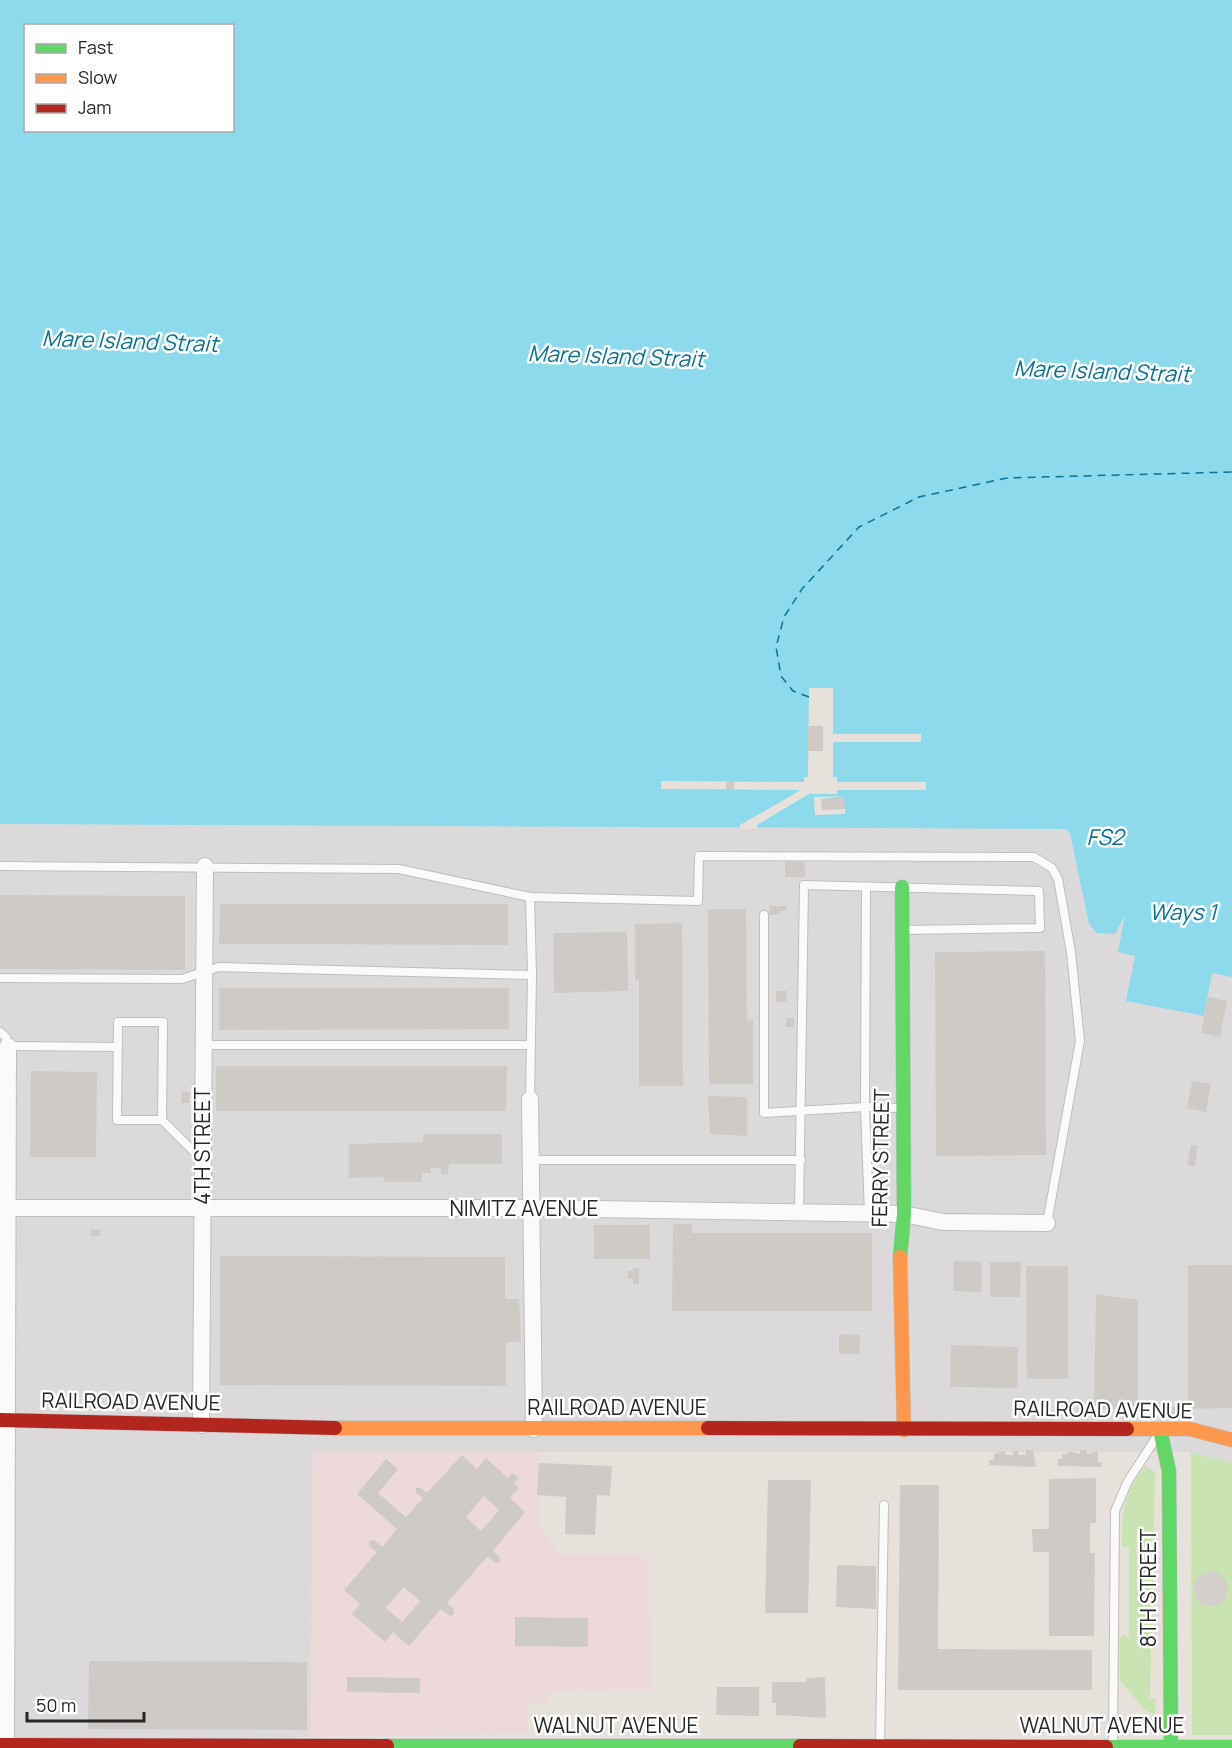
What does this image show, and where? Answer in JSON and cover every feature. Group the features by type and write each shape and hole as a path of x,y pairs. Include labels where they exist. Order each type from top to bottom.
{"street":[{"name":"4TH STREET","path":"201,1425 205,866"},
{"name":"FERRY STREET","path":"902,887 904,1214 900,1251 904,1430"},
{"path":"4,1039 2,1420 4,1746"},
{"path":"530,1099 534,1429"},
{"name":"NIMITZ AVENUE","path":"3,1208 531,1209 904,1214 943,1222 1047,1223"},
{"name":"RAILROAD AVENUE","path":"2,1420 534,1429 1160,1431 1190,1429 1232,1440"},
{"name":"8TH STREET","path":"1160,1431 1169,1471 1171,1747"},
{"name":"WALNUT AVENUE","path":"4,1746 1232,1747"}],"lane":[{"path":"0,866 399,869 530,897 698,901 699,856 1034,857 1044,861 1055,874 1061,891 1080,1041 1047,1223"},
{"path":"799,1213 804,885 1039,891 1040,928 903,930"},
{"path":"866,887 865,1107 869,1214"},
{"path":"530,897 532,975 530,1099"},
{"path":"764,915 764,1113 802,1113 865,1107 903,1108"},
{"path":"0,978 182,979 219,967 532,975"},
{"path":"162,1120 163,1022 118,1022 117,1120 162,1120 203,1161"},
{"path":"4,1039 117,1047"},
{"path":"204,1045 531,1045"},
{"path":"531,1160 801,1160"},
{"path":"1113,1747 1115,1512 1128,1480 1160,1431"},
{"path":"880,1748 884,1505"}],"shaded area":[{"path":"0,824 1066,829 1070,833 1089,924 1232,869 1232,1463 1191,1452 313,1452 310,1737 0,1748"},
{"path":"313,1452 539,1452 539,1528 561,1555 641,1555 649,1563 651,1689 548,1691 548,1702 528,1703 528,1733 310,1737"},
{"path":"1211,1572 1223,1577 1228,1589 1223,1601 1211,1606 1199,1601 1194,1589 1199,1577"}],"green space":[{"path":"1191,1452 1232,1463 1232,1735 1192,1735"},
{"path":"1145,1466 1155,1472 1150,1698 1156,1699 1155,1715 1145,1710 1120,1680 1120,1639 1123,1635 1129,1638 1129,1547 1122,1547 1123,1514 1132,1486"}],"water":[{"path":"0,0 1232,0 1232,977 1212,973 1204,1016 1126,1001 1135,956 1118,952 1125,915 1115,934 1097,933 1089,924 1070,833 1066,829 0,824"}],"pier":[{"path":"809,688 833,688 833,734 921,734 921,742 833,742 833,777 837,777 837,782 926,782 926,790 837,790 837,794 809,794 757,825 757,829 740,829 740,825 801,790 661,789 661,781 804,782 804,777 808,777"},
{"path":"844,796 822,799 822,809 845,809 845,814 815,815 814,797"}],"building":[{"path":"808,726 823,726 823,751 808,751"},
{"path":"726,781 734,781 734,790 726,790"},
{"path":"844,798 845,809 822,810 821,799"},
{"path":"785,861 805,862 805,877 785,877"},
{"path":"0,895 185,896 185,970 0,969"},
{"path":"220,904 508,904 508,945 219,944"},
{"path":"770,906 786,906 786,911 780,911 779,915 769,915"},
{"path":"708,909 746,909 747,1021 753,1020 753,1084 709,1084"},
{"path":"682,923 683,1086 639,1086 639,980 635,980 635,924"},
{"path":"627,932 628,991 554,993 553,933"},
{"path":"1045,951 1046,1155 936,1156 935,952"},
{"path":"219,988 509,988 509,1029 219,1030"},
{"path":"776,991 787,991 786,1002 776,1002"},
{"path":"1208,997 1227,1001 1220,1037 1201,1033"},
{"path":"786,1018 794,1018 794,1027 786,1027"},
{"path":"216,1066 507,1066 506,1111 216,1111"},
{"path":"31,1071 97,1072 96,1157 30,1157"},
{"path":"1192,1081 1211,1084 1206,1112 1187,1108"},
{"path":"182,1091 190,1092 189,1103 181,1103"},
{"path":"708,1096 747,1097 747,1136 710,1134"},
{"path":"423,1134 502,1134 502,1164 449,1164 448,1174 441,1174 441,1168 431,1168 431,1173 422,1173 422,1182 384,1182 384,1177 349,1178 349,1144 423,1142"},
{"path":"1191,1145 1198,1146 1195,1166 1187,1165"},
{"path":"673,1224 692,1224 692,1233 872,1233 872,1311 672,1311"},
{"path":"594,1225 650,1225 650,1259 594,1259"},
{"path":"91,1229 100,1229 100,1236 91,1236"},
{"path":"220,1256 505,1257 505,1299 519,1299 521,1342 506,1342 506,1386 220,1385"},
{"path":"954,1261 982,1262 981,1292 953,1291"},
{"path":"990,1262 1021,1262 1020,1297 990,1297"},
{"path":"1188,1265 1232,1265 1232,1408 1188,1409"},
{"path":"1026,1266 1068,1266 1068,1379 1027,1379"},
{"path":"633,1268 639,1268 639,1284 633,1284 633,1279 628,1279 628,1271 633,1271"},
{"path":"1096,1294 1138,1300 1138,1409 1094,1409"},
{"path":"839,1334 860,1335 859,1354 839,1354"},
{"path":"951,1345 1018,1347 1017,1388 950,1387"},
{"path":"1162,1407 1176,1407 1176,1414 1162,1414"},
{"path":"1026,1450 1033,1450 1036,1467 989,1465 989,1460 994,1460 994,1454 1005,1451 1005,1455 1013,1455 1013,1451 1018,1451 1018,1455 1026,1455"},
{"path":"1080,1450 1087,1450 1087,1454 1098,1451 1098,1462 1102,1462 1102,1467 1057,1466 1058,1459 1062,1459 1062,1454 1068,1454 1068,1451 1080,1454"},
{"path":"462,1455 477,1469 486,1458 508,1478 512,1473 519,1478 514,1483 519,1488 510,1498 525,1512 493,1551 500,1557 500,1562 495,1563 488,1556 447,1603 454,1609 454,1615 450,1616 441,1609 409,1646 393,1632 385,1642 352,1614 360,1604 344,1590 377,1552 369,1546 370,1541 374,1540 382,1547 397,1529 357,1494 386,1459 398,1469 378,1493 406,1517 423,1498 416,1493 416,1488 421,1488 427,1493","holes":["484,1496 499,1510 481,1531 466,1517","404,1587 420,1601 402,1622 386,1608"]},
{"path":"539,1463 612,1466 610,1496 597,1495 595,1535 565,1534 566,1497 537,1495"},
{"path":"1096,1478 1096,1523 1090,1523 1090,1553 1095,1553 1094,1636 1049,1636 1049,1552 1033,1552 1032,1529 1049,1529 1049,1479"},
{"path":"768,1480 811,1480 808,1613 765,1613"},
{"path":"900,1485 939,1485 938,1649 1092,1650 1092,1690 898,1690"},
{"path":"837,1565 876,1566 876,1609 836,1607"},
{"path":"515,1617 588,1618 588,1647 515,1646"},
{"path":"89,1661 307,1662 307,1730 88,1729"},
{"path":"347,1677 420,1678 420,1693 347,1692"},
{"path":"825,1677 826,1718 776,1715 776,1703 772,1703 772,1682 806,1682 806,1678"},
{"path":"717,1687 759,1687 759,1716 716,1715"}],"ferry route":[{"path":"809,697 793,691 781,676 776,647 784,617 802,589 859,527 919,497 1007,478 1232,472"}],"traffic: fast":[{"path":"900,1257 904,1214 902,887"},
{"path":"1160,1430 1169,1471 1171,1747"},
{"path":"387,1746 800,1746"},
{"path":"1106,1747 1232,1747"}],"traffic: slow":[{"path":"900,1257 904,1430"},
{"path":"335,1428 708,1428"},
{"path":"1127,1429 1190,1429 1232,1440"}],"traffic: jam":[{"path":"0,1420 335,1428"},
{"path":"708,1428 1127,1429"},
{"path":"0,1745 387,1746"},
{"path":"800,1746 1106,1747"}],"water label":[{"name":"Mare Island Strait","path":"130,341"},
{"name":"Mare Island Strait","path":"616,356"},
{"name":"Mare Island Strait","path":"1102,371"},
{"name":"FS2","path":"1105,837"},
{"name":"Ways 1","path":"1183,912"}]}
